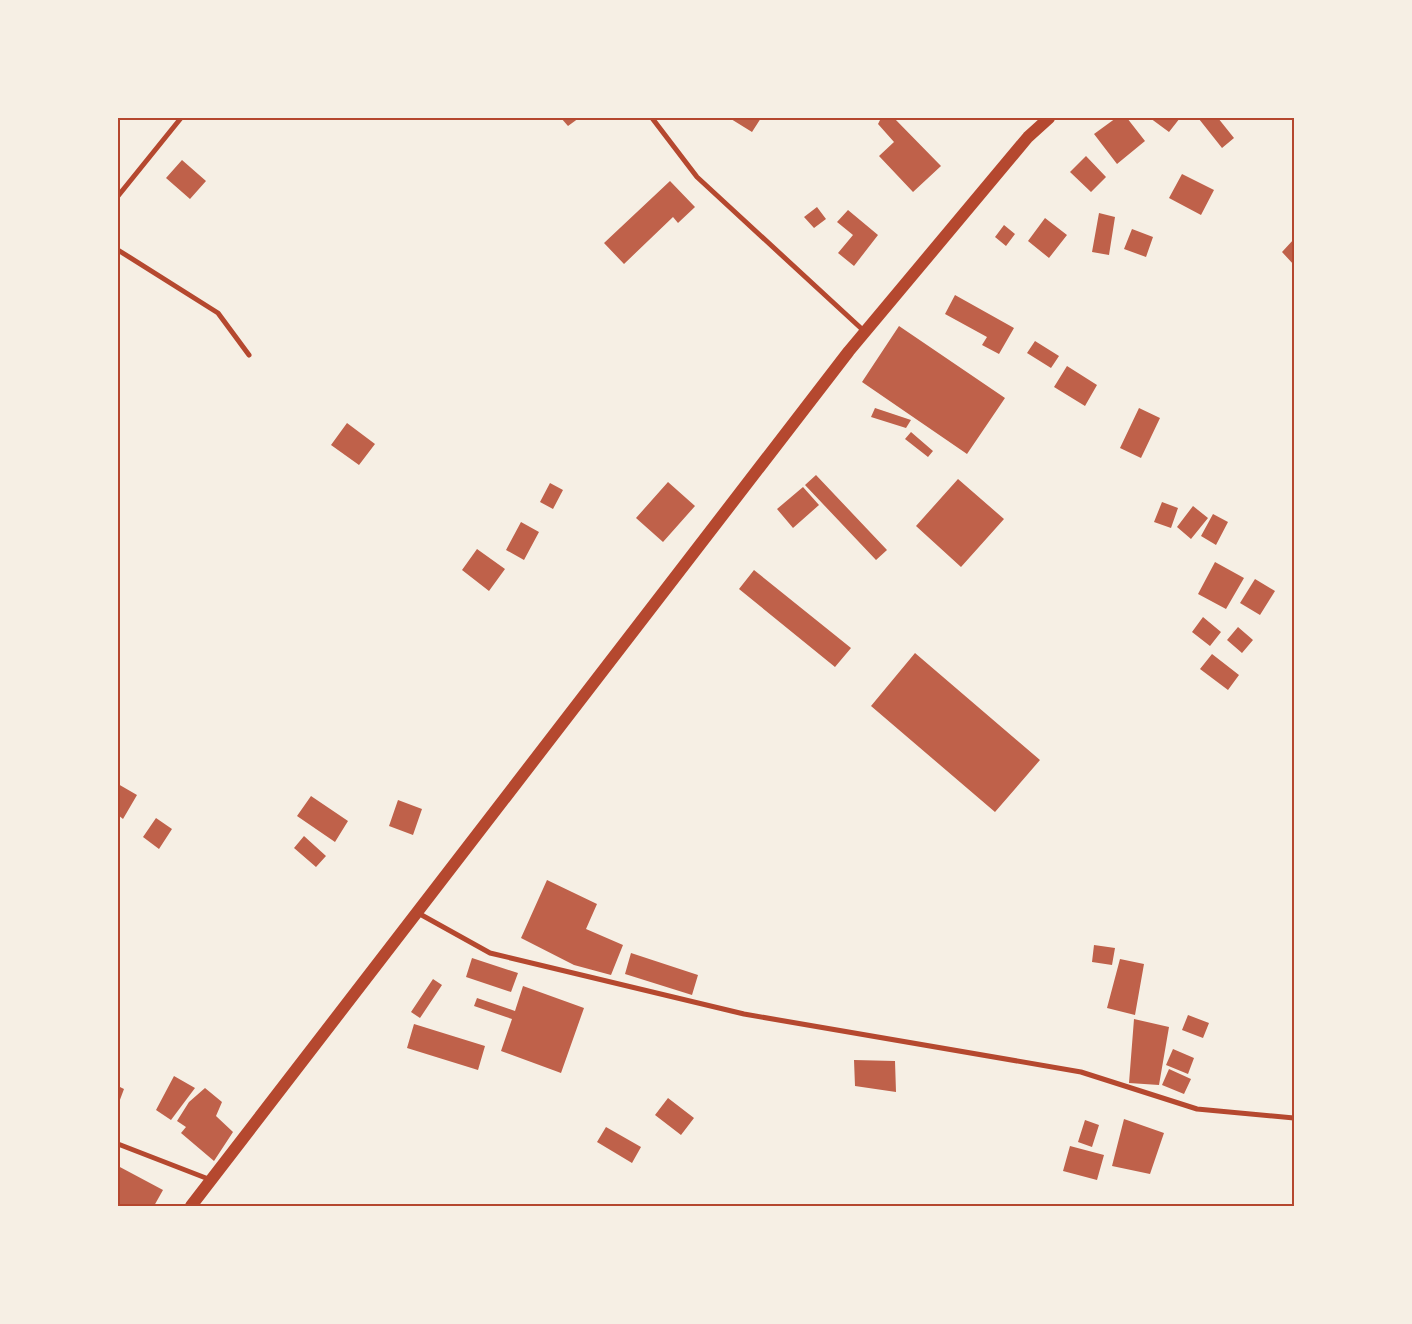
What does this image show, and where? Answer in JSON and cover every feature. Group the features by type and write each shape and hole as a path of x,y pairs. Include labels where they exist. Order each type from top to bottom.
{"main road":[{"path":"191,1206 849,350 1028,137 1049,118"}],"street":[{"path":"118,196 181,118"},
{"path":"652,118 697,177 865,332"},
{"path":"118,250 218,313 249,355"},
{"path":"418,913 490,953 744,1014 1081,1072 1197,1109 1294,1118"},
{"path":"118,1144 212,1180"}],"building":[{"path":"561,118 579,118 568,126"},
{"path":"732,118 761,118 752,132"},
{"path":"881,118 894,118 941,166 913,192 879,156 894,142 878,124"},
{"path":"1116,118 1127,118 1145,141 1117,164 1094,134"},
{"path":"1150,118 1180,118 1169,132"},
{"path":"1200,118 1218,118 1234,138 1222,148"},
{"path":"1086,156 1106,177 1091,192 1070,172"},
{"path":"182,160 206,181 190,199 166,178"},
{"path":"1182,174 1214,190 1201,215 1169,198"},
{"path":"670,181 695,207 678,223 673,217 624,264 604,243"},
{"path":"817,207 826,219 814,228 804,217"},
{"path":"848,210 878,235 854,266 838,253 853,235 837,222"},
{"path":"1099,213 1115,217 1109,255 1092,252"},
{"path":"1045,218 1067,235 1049,258 1028,241"},
{"path":"1004,225 1015,234 1006,246 995,237"},
{"path":"1132,229 1153,237 1146,257 1124,249"},
{"path":"1294,239 1294,265 1282,252"},
{"path":"955,295 1014,328 999,354 982,345 987,337 945,314"},
{"path":"899,326 1005,398 967,454 862,382"},
{"path":"1035,341 1059,356 1051,368 1027,353"},
{"path":"1067,366 1097,385 1085,406 1054,387"},
{"path":"875,408 911,420 906,428 871,417"},
{"path":"1139,408 1160,418 1141,458 1120,448"},
{"path":"347,423 375,444 359,465 331,445"},
{"path":"911,432 933,451 928,457 905,439"},
{"path":"816,475 887,550 876,560 805,485"},
{"path":"958,479 1004,519 961,567 916,526"},
{"path":"668,482 695,506 663,542 636,518"},
{"path":"550,483 563,490 553,509 540,502"},
{"path":"803,487 819,505 793,528 777,509"},
{"path":"1162,502 1178,508 1171,528 1154,522"},
{"path":"1193,506 1208,518 1191,539 1177,527"},
{"path":"1213,514 1228,522 1216,545 1201,536"},
{"path":"521,522 539,532 524,560 506,550"},
{"path":"477,549 505,569 489,591 462,570"},
{"path":"1215,562 1244,578 1226,609 1198,594"},
{"path":"754,570 851,648 835,667 739,589"},
{"path":"1255,579 1275,591 1260,615 1240,603"},
{"path":"1203,617 1221,632 1210,646 1192,632"},
{"path":"1238,627 1253,640 1242,653 1227,640"},
{"path":"915,653 1040,760 995,812 871,706"},
{"path":"1212,654 1239,675 1228,690 1200,669"},
{"path":"118,784 137,795 123,819 118,815"},
{"path":"311,796 348,821 335,842 297,816"},
{"path":"398,800 422,809 413,835 389,826"},
{"path":"156,818 172,829 159,849 143,837"},
{"path":"304,836 326,856 316,867 294,848"},
{"path":"547,880 597,904 586,929 623,945 611,975 574,965 521,938"},
{"path":"1094,945 1115,948 1112,965 1092,962"},
{"path":"631,953 698,975 692,995 625,974"},
{"path":"472,958 518,973 511,992 466,977"},
{"path":"1120,959 1144,964 1135,1015 1107,1008"},
{"path":"433,979 442,985 420,1018 411,1012"},
{"path":"523,986 584,1008 561,1073 501,1051 512,1019 474,1006 477,998 515,1011"},
{"path":"1188,1015 1209,1023 1203,1038 1182,1030"},
{"path":"1134,1019 1169,1027 1159,1085 1129,1083"},
{"path":"414,1024 485,1046 478,1070 407,1048"},
{"path":"1173,1049 1194,1058 1188,1074 1166,1065"},
{"path":"854,1060 895,1061 896,1092 855,1086"},
{"path":"1169,1069 1191,1079 1184,1094 1162,1085"},
{"path":"174,1076 195,1088 171,1120 156,1110"},
{"path":"118,1086 124,1089 118,1105"},
{"path":"205,1088 222,1102 216,1116 233,1132 214,1161 181,1133 186,1127 177,1121 189,1102"},
{"path":"668,1098 694,1118 681,1135 655,1115"},
{"path":"1124,1119 1164,1133 1150,1174 1112,1166"},
{"path":"1085,1120 1099,1125 1092,1147 1078,1142"},
{"path":"606,1127 641,1147 632,1163 597,1142"},
{"path":"1070,1146 1104,1155 1097,1180 1063,1171"},
{"path":"118,1166 163,1190 154,1206 118,1205"}]}
